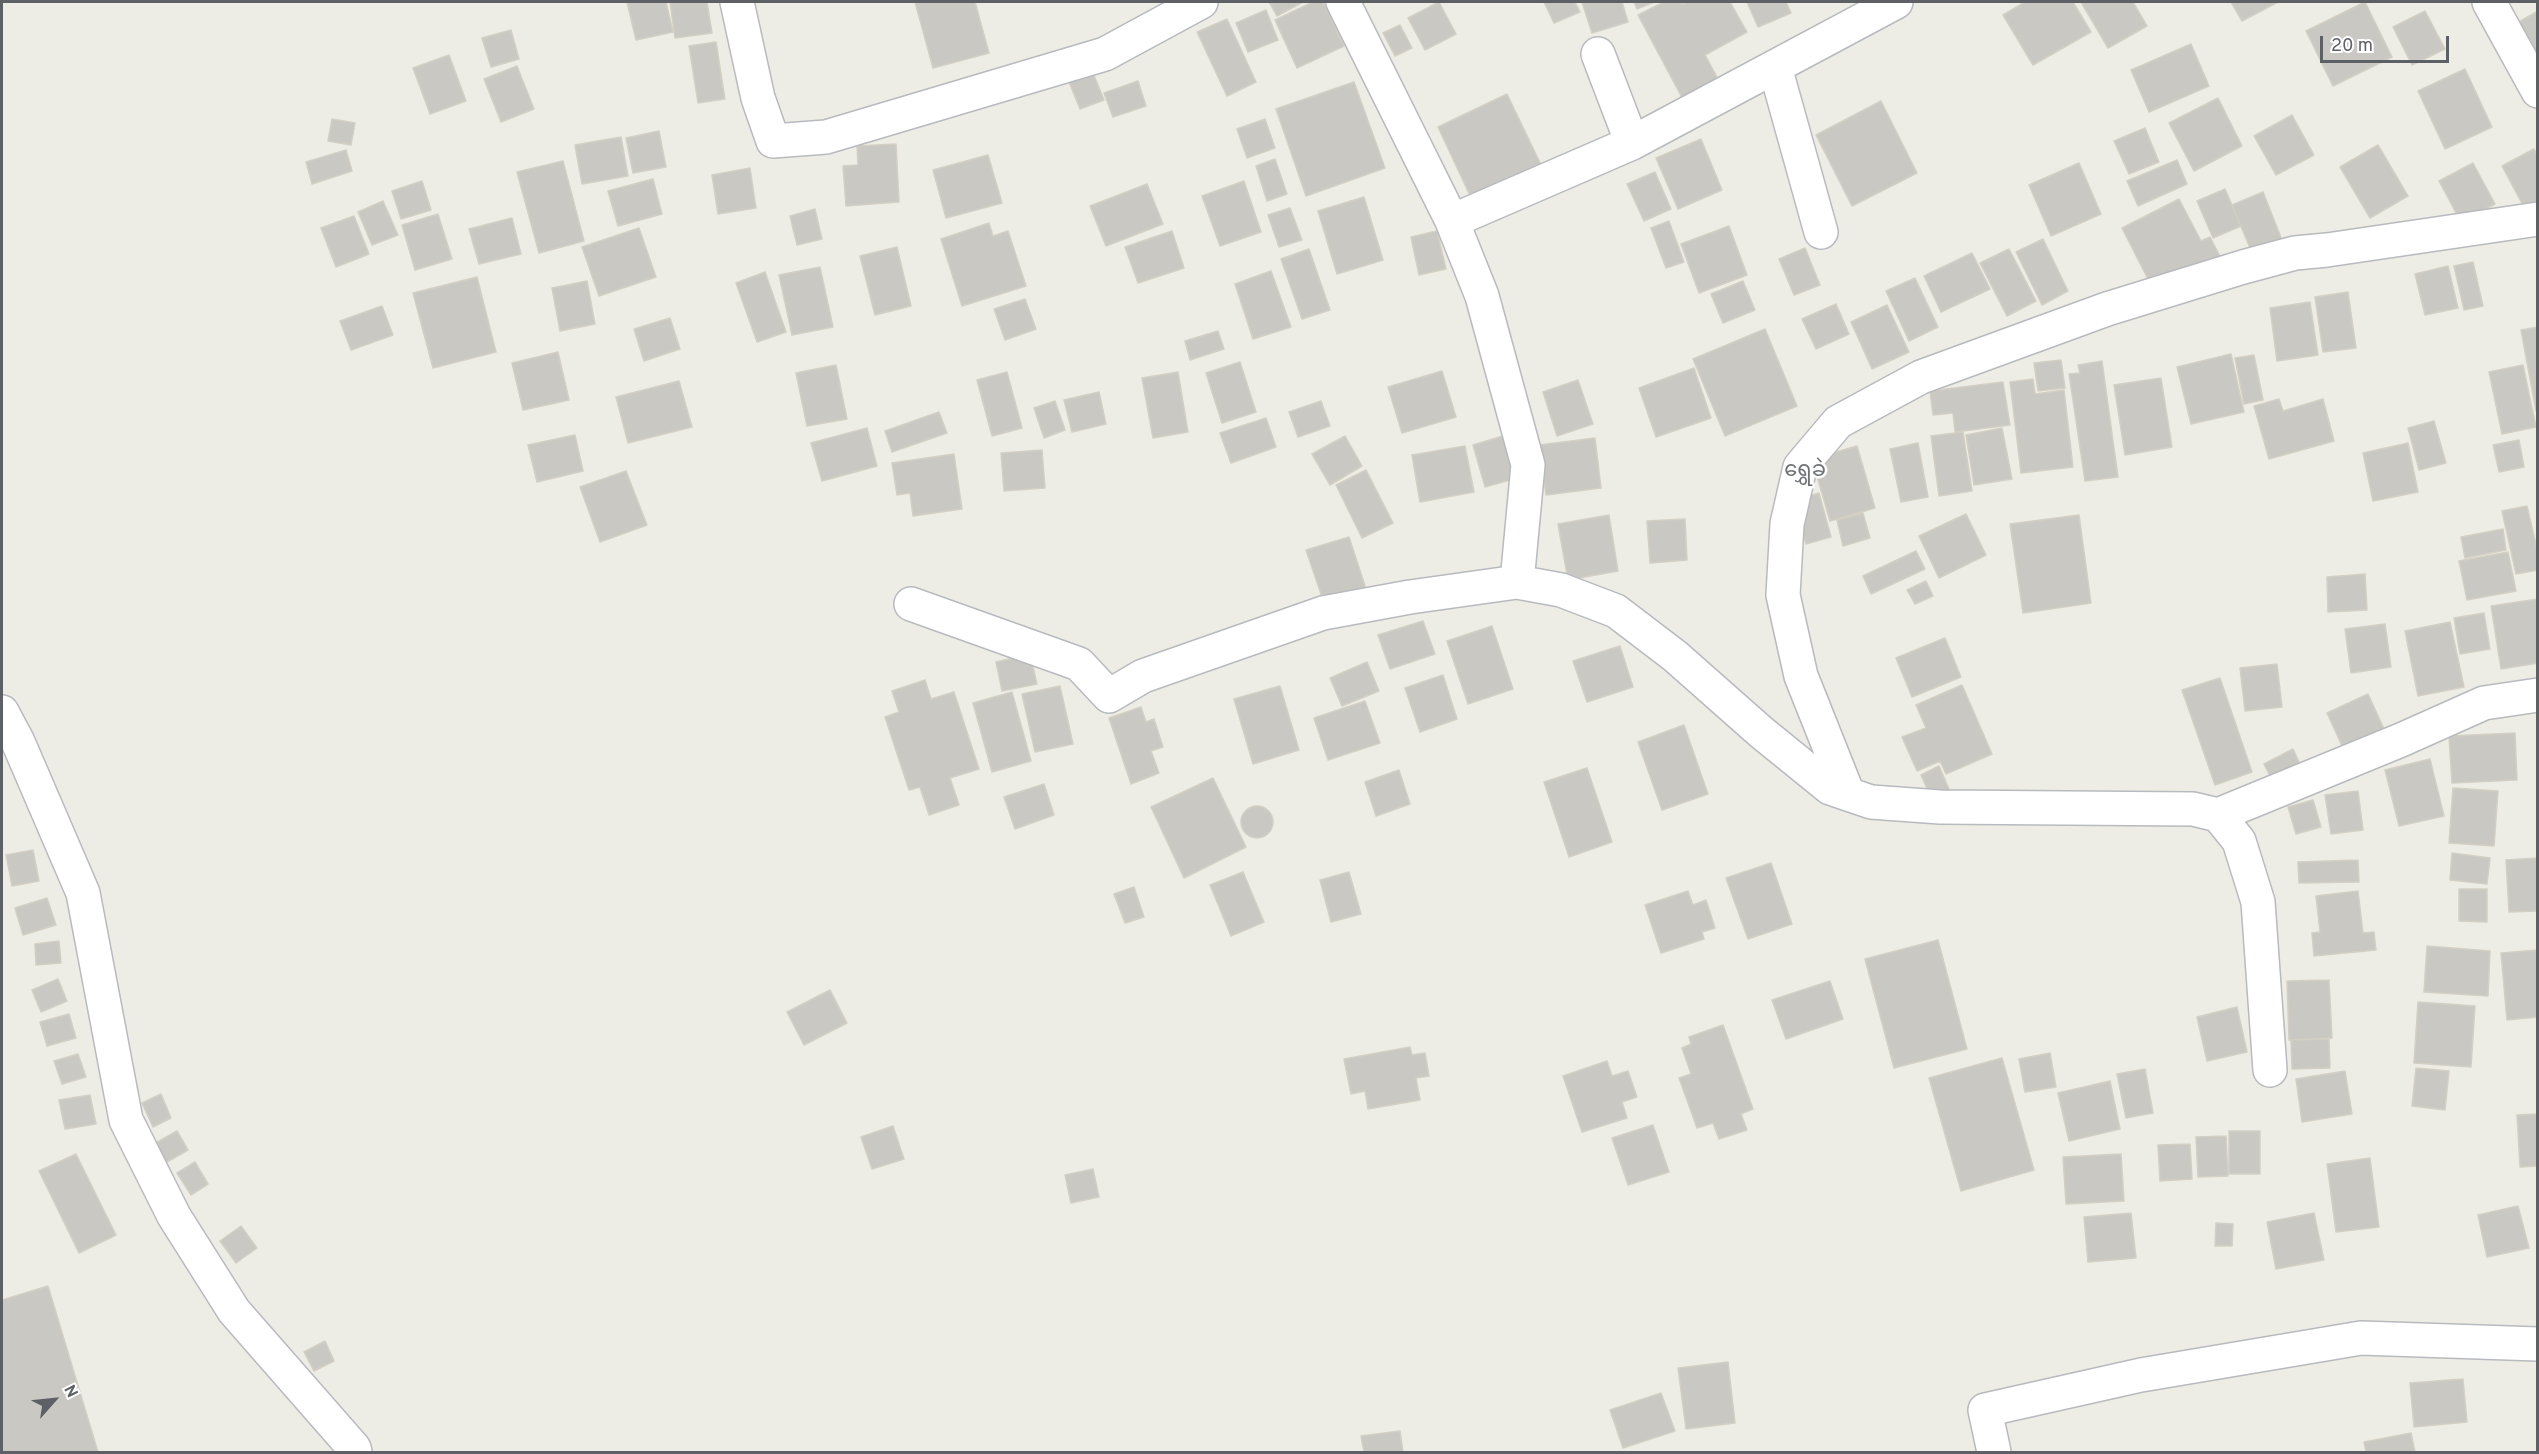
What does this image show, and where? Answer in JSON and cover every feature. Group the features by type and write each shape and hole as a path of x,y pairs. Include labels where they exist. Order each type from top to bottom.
{"street":[{"path":"737,2 758,98 773,141 826,137 1106,54 1201,2"},
{"path":"1343,2 1452,221 1482,296 1528,465 1517,582"},
{"path":"1452,221 1632,143 1896,2"},
{"path":"2489,2 2538,91"},
{"path":"1598,54 1632,143"},
{"path":"1775,67 1821,232"},
{"path":"1848,794 1801,676 1782,595 1787,524 1800,467 1838,422 1921,377 2107,309 2243,267 2295,253 2338,249 2538,219"},
{"path":"911,604 1079,664 1109,696 1143,676 1323,614 1410,597 1517,582 1561,590 1616,611 1675,656 1761,732 1830,788 1871,802 1940,807 2193,809 2218,815 2380,749 2484,703 2538,695"},
{"path":"2,712 18,742 83,893 126,1120 174,1216 234,1311 354,1448 355,1452"},
{"path":"2218,815 2239,841 2258,902 2270,1070"},
{"path":"1994,1452 1985,1410 2141,1375 2361,1338 2538,1344"}],"building":[{"path":"627,2 666,2 673,32 636,40"},
{"path":"670,2 707,2 712,33 675,38"},
{"path":"915,2 975,2 989,53 933,68"},
{"path":"1269,2 1303,2 1277,16"},
{"path":"1313,2 1323,2 1344,46 1297,68 1275,20"},
{"path":"1439,2 1456,34 1425,50 1408,18"},
{"path":"1544,2 1575,2 1580,12 1554,23"},
{"path":"1582,2 1622,2 1628,22 1592,33"},
{"path":"1634,2 1654,2 1637,9"},
{"path":"1664,2 1681,2 1682,4 1730,2 1747,32 1705,55 1723,88 1687,107 1638,15"},
{"path":"1747,2 1786,2 1791,13 1758,27"},
{"path":"2025,2 2073,2 2091,32 2033,65 2003,15"},
{"path":"2081,2 2133,2 2147,26 2108,48"},
{"path":"2231,2 2278,2 2242,21"},
{"path":"2365,2 2392,57 2333,86 2306,31"},
{"path":"1266,10 1278,40 1248,52 1236,23"},
{"path":"2425,11 2445,49 2412,65 2393,27"},
{"path":"2538,11 2538,57 2517,23"},
{"path":"1227,19 1256,82 1227,96 1197,32"},
{"path":"1400,25 1412,48 1395,56 1383,33"},
{"path":"511,30 519,59 491,67 482,38"},
{"path":"716,42 725,99 698,103 689,46"},
{"path":"2191,44 2209,86 2149,112 2131,70"},
{"path":"449,55 466,101 430,114 413,68"},
{"path":"517,66 534,109 501,122 484,79"},
{"path":"1091,68 1104,100 1080,109 1067,77"},
{"path":"2465,69 2492,127 2445,149 2418,91"},
{"path":"1138,81 1146,106 1113,117 1104,93"},
{"path":"1354,82 1385,168 1306,196 1276,109"},
{"path":"1507,94 1543,169 1473,202 1438,127"},
{"path":"2218,98 2242,146 2194,171 2169,123"},
{"path":"1881,101 1917,173 1852,206 1816,135"},
{"path":"2292,115 2314,155 2276,175 2254,136"},
{"path":"332,119 355,123 351,145 328,141"},
{"path":"1265,119 1275,148 1247,158 1237,129"},
{"path":"2145,128 2159,162 2129,174 2114,141"},
{"path":"659,131 666,167 633,173 626,138"},
{"path":"621,137 628,176 582,184 575,145"},
{"path":"1701,139 1722,190 1678,209 1656,158"},
{"path":"896,144 899,202 846,206 843,166 858,165 857,146"},
{"path":"2378,145 2408,196 2370,218 2340,167"},
{"path":"2534,149 2538,157 2538,205 2526,211 2502,166"},
{"path":"346,150 352,171 312,184 306,162"},
{"path":"988,155 1002,203 946,218 933,170"},
{"path":"1275,159 1287,194 1267,201 1256,166"},
{"path":"2177,160 2187,184 2138,206 2127,181"},
{"path":"563,161 584,241 539,253 517,172"},
{"path":"2079,163 2101,214 2051,236 2029,185"},
{"path":"2473,163 2495,204 2461,222 2439,181"},
{"path":"750,168 756,208 718,214 712,175"},
{"path":"1655,172 1671,209 1644,221 1627,184"},
{"path":"653,179 662,214 618,226 608,191"},
{"path":"422,181 431,210 401,219 392,191"},
{"path":"1244,181 1261,232 1220,246 1202,196"},
{"path":"1147,184 1163,224 1106,246 1090,206"},
{"path":"2225,189 2241,226 2213,238 2197,201"},
{"path":"2263,192 2282,240 2252,253 2232,205"},
{"path":"1364,197 1383,260 1337,274 1318,211"},
{"path":"2179,199 2201,241 2210,237 2223,262 2153,289 2122,228"},
{"path":"383,201 398,235 372,245 358,212"},
{"path":"1290,208 1302,240 1279,247 1268,215"},
{"path":"815,209 822,239 797,245 790,216"},
{"path":"438,214 452,259 415,270 402,225"},
{"path":"354,216 369,254 336,267 321,228"},
{"path":"512,218 521,254 479,264 469,229"},
{"path":"1669,221 1684,262 1666,268 1651,228"},
{"path":"989,223 993,236 1008,231 1026,286 962,306 941,239"},
{"path":"1729,226 1747,275 1699,293 1681,244"},
{"path":"639,228 656,277 599,296 582,247"},
{"path":"1172,231 1184,268 1138,283 1125,247"},
{"path":"1437,231 1446,269 1419,275 1411,237"},
{"path":"2043,239 2068,291 2042,305 2016,252"},
{"path":"897,247 911,306 875,315 860,256"},
{"path":"1805,248 1820,285 1794,295 1779,259"},
{"path":"1309,249 1330,310 1302,319 1281,259"},
{"path":"2009,249 2036,301 2007,316 1980,263"},
{"path":"1972,253 1990,289 1941,312 1924,276"},
{"path":"2473,262 2483,306 2464,310 2454,266"},
{"path":"2448,266 2458,308 2425,315 2415,274"},
{"path":"820,267 833,327 792,335 779,275"},
{"path":"1271,271 1291,327 1253,339 1235,284"},
{"path":"765,272 786,332 757,342 736,283"},
{"path":"477,277 496,352 433,368 413,293"},
{"path":"1915,278 1938,327 1909,341 1886,291"},
{"path":"587,281 595,324 560,331 552,288"},
{"path":"1743,281 1755,310 1723,323 1711,294"},
{"path":"2348,292 2356,348 2323,352 2315,297"},
{"path":"1025,299 1036,329 1005,340 994,309"},
{"path":"2310,302 2318,355 2277,361 2270,308"},
{"path":"1836,304 1849,334 1816,349 1802,319"},
{"path":"1887,305 1909,352 1872,369 1851,322"},
{"path":"382,306 393,335 351,350 340,321"},
{"path":"670,318 680,349 644,361 634,329"},
{"path":"2538,327 2538,411 2536,411 2521,330"},
{"path":"1765,329 1797,406 1725,436 1693,359"},
{"path":"1218,331 1224,349 1190,360 1185,341"},
{"path":"558,352 569,400 523,410 512,363"},
{"path":"2231,354 2244,412 2191,424 2177,367"},
{"path":"2254,355 2263,400 2244,404 2235,358"},
{"path":"2061,360 2065,388 2038,391 2034,363"},
{"path":"2102,361 2118,477 2085,481 2069,374 2080,373 2078,365"},
{"path":"1240,362 1256,412 1222,423 1206,373"},
{"path":"836,365 847,419 807,426 796,373"},
{"path":"2523,365 2536,427 2502,434 2489,372"},
{"path":"1694,368 1711,418 1656,437 1639,388"},
{"path":"1442,371 1456,417 1402,433 1388,387"},
{"path":"1007,372 1022,428 992,436 977,380"},
{"path":"1178,372 1188,432 1153,438 1142,378"},
{"path":"2161,378 2172,447 2125,455 2114,385"},
{"path":"2033,379 2035,394 2064,390 2073,467 2021,473 2010,382"},
{"path":"1578,380 1593,424 1557,436 1543,392"},
{"path":"679,381 692,427 628,443 616,397"},
{"path":"2003,382 2010,425 1955,432 1953,413 1933,415 1930,391"},
{"path":"1099,392 1106,424 1072,432 1064,400"},
{"path":"2279,399 2283,411 2323,399 2334,441 2269,459 2254,406"},
{"path":"1055,401 1065,430 1044,438 1034,408"},
{"path":"1321,401 1330,426 1298,437 1289,412"},
{"path":"939,412 947,433 892,452 885,431"},
{"path":"1266,418 1276,447 1231,463 1220,433"},
{"path":"2434,421 2446,463 2419,470 2408,428"},
{"path":"867,428 877,466 822,481 811,443"},
{"path":"2002,428 2012,479 1974,485 1966,435"},
{"path":"1963,432 1972,491 1939,496 1931,436"},
{"path":"575,435 583,471 537,482 528,445"},
{"path":"1345,436 1362,466 1330,485 1312,454"},
{"path":"1503,436 1517,478 1485,487 1473,445"},
{"path":"1595,438 1601,488 1546,495 1539,445"},
{"path":"2519,440 2524,467 2499,472 2493,445"},
{"path":"1918,443 1928,497 1901,502 1890,449"},
{"path":"2408,443 2418,492 2373,501 2363,453"},
{"path":"1465,446 1474,492 1420,502 1412,455"},
{"path":"1857,446 1875,508 1830,521 1812,459"},
{"path":"1042,450 1045,488 1004,491 1001,453"},
{"path":"954,454 962,509 913,516 910,493 897,495 892,463"},
{"path":"1366,470 1393,523 1362,538 1336,485"},
{"path":"626,471 647,525 600,542 580,487"},
{"path":"1819,493 1831,537 1806,544 1794,500"},
{"path":"2527,506 2538,553 2538,570 2516,574 2502,511"},
{"path":"1863,513 1870,538 1843,546 1837,520"},
{"path":"1966,514 1986,555 1939,578 1919,536"},
{"path":"1609,515 1618,571 1568,580 1558,524"},
{"path":"2079,515 2091,603 2023,613 2010,524"},
{"path":"1685,519 1687,560 1650,563 1647,521"},
{"path":"2503,529 2506,550 2465,558 2461,537"},
{"path":"1349,537 1367,592 1325,606 1306,550"},
{"path":"1916,551 1925,569 1871,594 1863,576"},
{"path":"2508,552 2516,591 2467,600 2459,561"},
{"path":"2365,574 2367,610 2328,612 2327,577"},
{"path":"1926,581 1933,596 1915,604 1907,590"},
{"path":"2538,599 2538,663 2501,669 2491,606"},
{"path":"2484,613 2490,649 2460,654 2454,618"},
{"path":"1423,621 1435,654 1390,669 1378,635"},
{"path":"2450,622 2464,687 2418,696 2405,631"},
{"path":"2385,624 2391,667 2351,673 2345,629"},
{"path":"1492,626 1513,689 1468,704 1447,641"},
{"path":"1945,638 1961,677 1912,697 1896,658"},
{"path":"1620,646 1633,687 1587,702 1573,661"},
{"path":"1030,654 1037,684 1002,691 996,662"},
{"path":"1367,662 1379,691 1342,706 1330,678"},
{"path":"2277,664 2282,707 2245,711 2240,668"},
{"path":"1443,675 1457,719 1420,732 1405,688"},
{"path":"2220,678 2252,772 2215,785 2182,690"},
{"path":"925,680 931,699 954,692 979,769 950,778 959,805 929,815 920,787 909,790 885,717 899,712 892,691"},
{"path":"1962,685 1992,754 1946,774 1940,761 1917,771 1902,737 1926,728 1916,705"},
{"path":"1060,686 1073,744 1035,752 1022,694"},
{"path":"1280,686 1299,750 1253,764 1234,699"},
{"path":"1012,692 1031,761 992,772 973,703"},
{"path":"2368,694 2384,729 2343,748 2327,713"},
{"path":"1365,701 1380,743 1328,760 1314,718"},
{"path":"1141,707 1146,722 1154,719 1163,747 1151,751 1159,773 1131,784 1109,718"},
{"path":"1684,725 1708,794 1662,810 1638,742"},
{"path":"2515,733 2517,780 2452,783 2449,736"},
{"path":"2293,749 2301,766 2272,780 2264,764"},
{"path":"2430,759 2444,816 2399,826 2385,770"},
{"path":"1939,766 1952,796 1934,804 1921,775"},
{"path":"1587,768 1612,842 1569,857 1544,782"},
{"path":"1399,770 1410,804 1376,816 1365,782"},
{"path":"1213,778 1246,847 1184,878 1151,807"},
{"path":"1044,784 1054,815 1015,829 1004,797"},
{"path":"2453,788 2498,791 2494,846 2449,843"},
{"path":"2358,791 2363,830 2331,834 2325,795"},
{"path":"2313,800 2321,827 2296,834 2288,807"},
{"path":"1257,806 1268,811 1273,822 1268,833 1257,838 1246,833 1241,822 1246,811"},
{"path":"33,850 39,881 12,886 6,855"},
{"path":"2452,853 2490,858 2487,884 2450,880"},
{"path":"2538,858 2538,911 2509,912 2506,860"},
{"path":"2358,860 2359,882 2299,883 2298,862"},
{"path":"1771,863 1792,924 1748,939 1726,878"},
{"path":"1243,872 1264,922 1231,936 1210,885"},
{"path":"1349,872 1361,914 1331,922 1320,880"},
{"path":"1134,887 1144,917 1125,923 1114,894"},
{"path":"2459,889 2487,889 2487,922 2459,921"},
{"path":"1688,891 1693,905 1706,900 1715,928 1702,932 1704,939 1661,953 1645,905"},
{"path":"2358,891 2363,933 2374,932 2376,950 2314,956 2312,933 2320,932 2316,896"},
{"path":"47,898 56,925 23,935 15,908"},
{"path":"1938,940 1967,1049 1894,1068 1865,959"},
{"path":"59,941 61,963 36,965 35,944"},
{"path":"2427,946 2490,951 2488,996 2424,992"},
{"path":"2538,950 2538,1017 2507,1020 2501,953"},
{"path":"58,979 67,1001 41,1012 32,990"},
{"path":"2329,980 2332,1038 2289,1040 2287,981"},
{"path":"1830,981 1843,1019 1786,1039 1772,1000"},
{"path":"830,990 847,1023 804,1045 787,1012"},
{"path":"2418,1002 2475,1006 2471,1067 2414,1063"},
{"path":"2237,1007 2247,1052 2207,1061 2197,1017"},
{"path":"69,1014 76,1038 47,1046 40,1022"},
{"path":"1723,1025 1753,1109 1741,1114 1747,1130 1719,1139 1713,1123 1697,1128 1679,1078 1691,1074 1682,1048 1691,1044 1689,1037"},
{"path":"2329,1039 2330,1068 2292,1069 2291,1040"},
{"path":"1410,1047 1412,1055 1425,1053 1429,1076 1416,1078 1420,1100 1368,1109 1365,1091 1351,1094 1344,1059"},
{"path":"2050,1053 2056,1087 2025,1092 2019,1059"},
{"path":"78,1054 86,1077 62,1084 54,1061"},
{"path":"2002,1058 2034,1170 1961,1191 1929,1078"},
{"path":"1607,1061 1612,1076 1628,1071 1637,1097 1622,1102 1627,1118 1582,1132 1563,1076"},
{"path":"2416,1068 2449,1071 2445,1110 2412,1106"},
{"path":"2145,1069 2153,1113 2126,1118 2117,1074"},
{"path":"2345,1071 2352,1114 2302,1122 2296,1079"},
{"path":"2110,1081 2120,1129 2069,1141 2058,1093"},
{"path":"161,1094 171,1118 153,1127 142,1103"},
{"path":"90,1095 96,1124 65,1129 59,1100"},
{"path":"2538,1114 2538,1166 2520,1167 2517,1115"},
{"path":"1653,1125 1669,1172 1628,1185 1612,1138"},
{"path":"893,1126 904,1159 872,1169 861,1137"},
{"path":"177,1131 188,1150 165,1163 154,1144"},
{"path":"2229,1131 2260,1131 2260,1174 2229,1174"},
{"path":"2226,1136 2228,1176 2198,1177 2196,1137"},
{"path":"2190,1144 2192,1179 2160,1181 2158,1145"},
{"path":"76,1154 116,1235 79,1253 39,1171"},
{"path":"2121,1154 2124,1201 2066,1204 2063,1157"},
{"path":"2370,1158 2379,1227 2336,1232 2327,1164"},
{"path":"195,1162 208,1184 191,1195 177,1173"},
{"path":"1093,1169 1099,1197 1071,1203 1065,1175"},
{"path":"2518,1206 2529,1248 2487,1257 2478,1215"},
{"path":"2131,1213 2136,1258 2088,1262 2084,1217"},
{"path":"2314,1213 2324,1260 2276,1269 2267,1222"},
{"path":"2216,1223 2233,1224 2232,1246 2215,1246"},
{"path":"241,1226 257,1248 236,1263 220,1241"},
{"path":"48,1286 98,1452 2,1452 2,1300"},
{"path":"325,1341 334,1361 314,1371 304,1352"},
{"path":"1728,1362 1735,1423 1686,1429 1678,1368"},
{"path":"2463,1379 2467,1422 2414,1427 2410,1383"},
{"path":"1661,1393 1675,1431 1623,1448 1610,1410"},
{"path":"1400,1431 1403,1452 1364,1452 1361,1436"},
{"path":"2411,1433 2415,1452 2366,1452 2364,1442"}],"district":[{"name":"ရွှေခဲ","path":"1805,472"}]}
